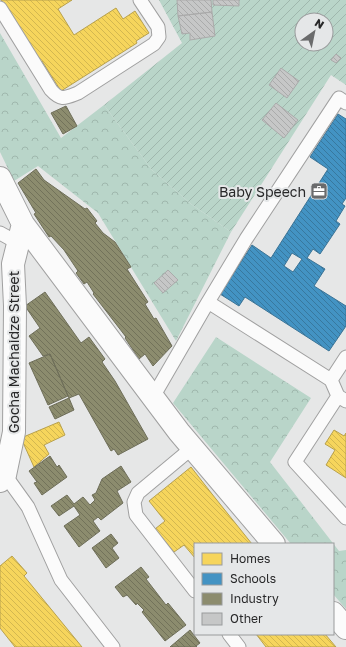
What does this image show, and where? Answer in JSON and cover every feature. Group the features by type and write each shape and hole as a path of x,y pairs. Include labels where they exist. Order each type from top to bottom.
{"street":[{"path":"0,178 14,233 153,397 192,448 273,543"},
{"name":"Gocha Machaidze Street","path":"2,478 14,432 14,233"},
{"path":"334,613 346,628"}],"lane":[{"path":"0,8 51,90 57,96 64,98 78,94 154,44 159,37 158,27 140,0"},
{"path":"153,397 246,239 339,98 346,103"},
{"path":"208,302 331,380 342,399 295,462 346,518"},
{"path":"331,380 346,357"},
{"path":"192,448 138,493 134,502 136,515 194,590"},
{"path":"2,478 28,507 61,580 113,647"},
{"path":"230,635 239,647"}],"green space":[{"path":"159,0 346,0 346,85 331,75 231,232 191,204 152,170 104,105 182,43"},
{"path":"0,33 61,138 104,105 152,170 191,204 231,232 176,341 98,213 38,166 14,181 0,152"},
{"path":"216,337 311,398 270,462 333,543 290,543 173,403"},
{"path":"334,545 339,551 346,550 346,609 334,595"}],"building: Homes":[{"path":"1,0 72,0 58,9 74,35 116,8 123,19 135,11 149,33 136,41 137,43 61,91"},
{"path":"59,422 65,435 44,445 49,454 34,467 21,438"},
{"path":"334,430 344,436 346,433 346,478 326,465 335,450 325,444"},
{"path":"191,467 251,543 194,543 194,557 184,545 174,552 155,529 165,521 149,501"},
{"path":"12,556 27,573 24,576 82,647 15,647 0,628 0,566"},
{"path":"257,635 326,635 336,647 266,647"}],"building: Schools":[{"path":"338,114 346,119 346,198 342,204 345,206 336,221 340,224 320,254 313,249 307,258 325,269 314,286 346,306 346,326 329,351 245,297 239,306 220,294 252,245 271,258 328,169 310,157","holes":["292,253 302,259 293,272 284,266"]}],"building: Industry":[{"path":"66,106 77,126 63,134 51,113"},
{"path":"36,169 44,180 85,209 87,208 97,221 95,223 103,233 115,242 131,267 127,269 148,302 145,304 154,319 156,318 172,346 153,366 145,354 139,359 125,338 126,337 93,294 94,293 87,282 84,284 76,273 78,271 64,250 51,236 49,237 34,214 36,213 18,183"},
{"path":"45,292 81,343 89,337 105,359 102,362 115,381 148,439 118,455 114,449 111,451 79,394 69,398 50,354 43,356 29,336 40,328 25,306"},
{"path":"50,354 68,396 48,405 29,363"},
{"path":"69,398 74,410 55,419 49,407"},
{"path":"50,456 57,467 59,465 67,477 42,495 34,483 37,482 29,471"},
{"path":"121,466 131,482 117,491 123,503 101,520 98,517 93,521 100,531 79,547 64,526 80,515 74,506 59,516 51,506 67,495 74,504 83,497 90,505 95,500 92,495 96,493 102,479"},
{"path":"111,534 118,543 112,548 119,558 106,568 92,548"},
{"path":"141,567 149,577 146,579 166,605 168,603 186,625 165,641 142,612 144,610 137,603 136,605 127,595 123,597 115,587"},
{"path":"190,630 200,643 196,646 197,647 170,647"}],"building: Other":[{"path":"177,0 211,0 212,12 178,16"},
{"path":"213,0 239,0 239,6 213,5"},
{"path":"212,12 215,36 190,40 190,33 182,34 178,16"},
{"path":"336,54 341,58 336,63 331,60"},
{"path":"281,68 299,81 287,98 269,85"},
{"path":"276,103 298,120 284,138 262,120"},
{"path":"168,270 178,280 163,293 154,283"}],"place":[{"name":"Baby Speech","path":"319,191"}]}
